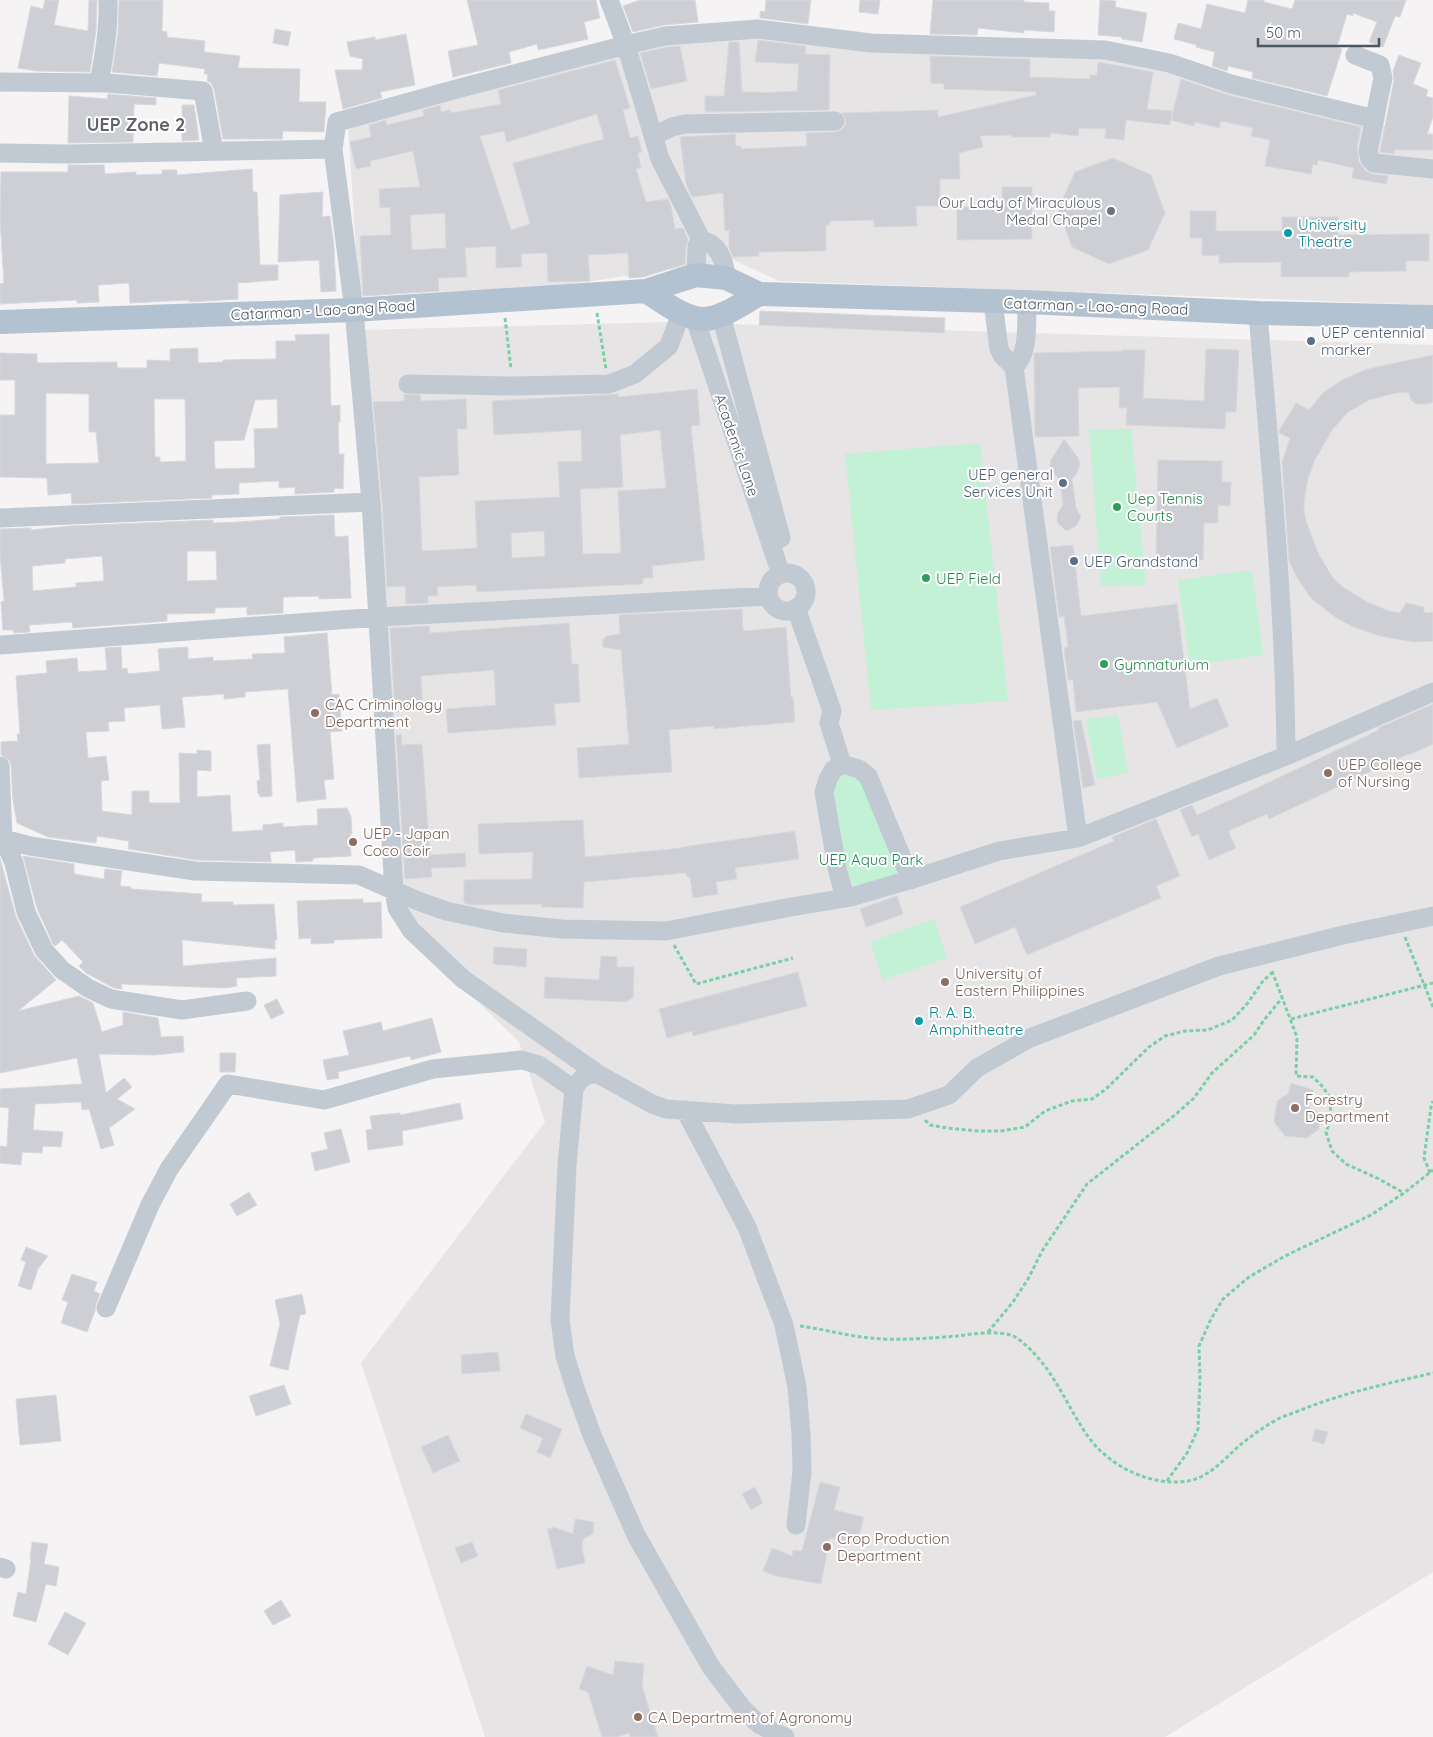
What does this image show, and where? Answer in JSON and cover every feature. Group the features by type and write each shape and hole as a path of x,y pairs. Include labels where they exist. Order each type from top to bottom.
{"main road":[{"name":"Catarman - Lao-ang Road","path":"0,322 354,310 646,291 696,275 726,278 760,294 1027,302 1258,313 1433,317"},
{"path":"646,291 687,315 705,319 721,315 760,294"}],"street":[{"path":"99,84 109,16 108,0"},
{"path":"609,0 626,44 660,159 702,242"},
{"path":"1375,119 1231,84 1169,63 1105,50 871,43 758,29 666,36 626,44 337,122 333,149 354,310 371,502 394,890 397,908 411,930 463,979 598,1074 652,1104 666,1109 736,1114 908,1109 949,1095 977,1068 1030,1038 1219,966 1269,963 1399,923 1433,916"},
{"path":"1355,55 1380,64 1383,78 1368,151 1370,159 1374,163 1433,169"},
{"path":"0,82 99,84 203,91 214,151"},
{"path":"653,136 672,127 685,124 835,121"},
{"path":"0,153 68,154 333,149"},
{"path":"696,275 697,246 702,242 709,242 722,259 726,278"},
{"path":"993,302 999,349 1002,355 1014,367 1078,838"},
{"path":"1014,367 1021,361 1027,302"},
{"path":"1258,313 1285,662 1286,756"},
{"path":"408,384 512,386 609,384 635,374 669,346 687,315"},
{"name":"Academic Lane","path":"687,315 762,494"},
{"name":"Academic Lane","path":"721,315 762,494 786,574"},
{"path":"0,518 371,502"},
{"path":"786,574 801,579 806,591 802,603 793,609 780,610 768,596 770,584 773,579 786,574"},
{"path":"0,645 379,617 768,596"},
{"path":"793,609 819,713 823,720 829,723 842,764"},
{"path":"2,838 30,846 194,871 360,876 446,910 503,923 562,929 666,931 845,898 911,880 999,850 1078,838 1286,756 1433,692"},
{"path":"842,764 858,769 868,776 911,880"},
{"path":"842,764 833,770 824,792 837,868 845,898"},
{"path":"0,766 2,838 14,863 26,912 44,950 62,970 88,988 111,999 182,1010 247,1001"},
{"path":"106,1308 150,1205 169,1169 228,1084 324,1100 432,1069 522,1060 539,1065 574,1088"},
{"path":"598,1074 587,1074 579,1080 574,1088 567,1165 560,1320 565,1356 592,1435 636,1535 711,1667 743,1709 760,1725 785,1737"},
{"path":"685,1110 747,1227 784,1324 797,1386 801,1434 802,1472 796,1525"}],"path":[{"path":"594,294 609,384"},
{"path":"503,300 512,386"},
{"path":"1399,923 1433,1007"},
{"path":"666,931 696,984 793,958"},
{"path":"1269,963 1297,1037 1296,1076 1313,1077 1330,1098 1332,1118 1326,1132 1332,1151 1346,1164 1379,1178 1404,1193"},
{"path":"917,1106 922,1118 930,1125 977,1131 1002,1131 1025,1127 1045,1111 1072,1100 1092,1099 1106,1089 1149,1048 1165,1036 1185,1031 1208,1030 1232,1020 1256,993 1263,981 1269,963"},
{"path":"1291,1019 1433,983"},
{"path":"988,1332 1013,1302 1028,1279 1042,1251 1086,1184 1194,1098 1212,1073 1254,1035 1283,997"},
{"path":"1166,1482 1188,1452 1198,1429 1199,1346 1222,1299 1249,1277 1285,1256 1371,1215 1432,1172 1424,1158 1430,1107 1433,1101"},
{"path":"784,1324 825,1329 871,1338 933,1338 988,1332 1014,1336 1035,1353 1059,1386 1087,1436 1106,1455 1124,1470 1166,1482 1190,1481 1212,1471 1242,1444 1278,1419 1316,1404 1370,1388 1433,1373"}],"shaded area":[{"path":"757,35 1103,54 1361,121 1433,133 1433,305 779,281 734,260 551,287 359,295 348,125 618,51"},
{"name":"University of Eastern Philippines","path":"667,322 1433,345 1433,1572 1165,1737 485,1737 361,1363 545,1122 519,1042 395,921 362,330"}],"green space":[{"name":"Uep Tennis Courts","path":"1089,429 1131,429 1146,585 1101,586"},
{"name":"UEP Field","path":"980,443 1008,701 871,710 845,454"},
{"path":"1252,570 1263,655 1190,665 1178,580"},
{"path":"1118,715 1128,773 1097,779 1086,719"},
{"name":"UEP Aqua Park","path":"842,771 859,778 904,876 856,888 851,881 841,858 826,792"},
{"path":"934,919 947,958 883,980 870,942"}],"building":[{"path":"45,0 59,0 54,25 88,31 89,0 97,0 96,30 90,72 37,71 18,68 31,6 43,9"},
{"path":"119,0 163,0 162,31 167,32 167,37 205,41 204,52 240,56 238,68 300,69 299,102 326,102 324,132 283,131 282,139 223,139 214,89 211,83 207,81 208,74 204,74 205,69 159,63 157,76 112,72 118,33"},
{"path":"467,0 596,0 600,18 584,22 588,39 538,50 537,44 509,52 511,63 453,77 448,51 478,45"},
{"path":"640,0 695,0 698,22 664,25 633,32 623,6"},
{"path":"766,0 811,0 808,24 760,18 760,11 765,12"},
{"path":"860,0 880,0 878,14 859,12"},
{"path":"933,0 1024,0 1023,2 1049,3 1049,11 1055,11 1054,32 1024,30 1024,33 978,28 977,35 930,34"},
{"path":"1100,0 1116,1 1115,7 1147,13 1142,42 1122,39 1122,37 1098,35"},
{"path":"1248,0 1264,0 1264,2 1292,9 1295,0 1406,0 1400,17 1395,16 1383,47 1369,42 1377,22 1353,13 1353,16 1347,14 1337,47 1342,49 1327,96 1252,78 1253,72 1228,66 1227,71 1212,66 1215,52 1174,39 1178,23 1201,29 1207,4 1245,13"},
{"path":"275,29 291,32 288,46 273,43"},
{"path":"406,34 415,85 380,92 382,98 343,109 335,70 362,70 363,59 350,56 347,42 375,37 375,40"},
{"path":"758,40 806,46 805,54 830,55 829,110 705,112 705,96 724,96 729,42 739,42 742,92 797,91 799,64 755,62"},
{"path":"680,46 687,81 651,89 640,53"},
{"path":"1399,55 1421,63 1413,84 1428,90 1426,96 1433,98 1433,117 1427,134 1433,135 1433,150 1395,150 1394,154 1380,152 1394,80 1393,71"},
{"path":"930,56 1030,59 1030,77 1090,79 1090,75 1097,75 1098,62 1153,72 1147,109 1172,111 1170,125 1126,120 1124,140 1105,138 1106,129 1079,128 1078,136 1051,133 1050,137 980,136 983,147 959,153 960,179 940,179 940,206 916,206 917,226 874,227 874,220 830,221 830,225 826,225 826,251 759,252 759,256 733,257 729,248 729,230 725,231 723,193 692,197 686,184 680,137 735,134 736,146 741,146 741,149 807,146 806,133 841,130 845,126 846,121 842,113 938,110 938,117 1036,95 1036,92 944,89 944,84 931,83"},
{"path":"615,60 630,108 623,110 630,138 638,136 642,152 638,153 641,168 636,169 646,202 668,199 675,229 683,228 688,239 685,264 643,277 629,278 628,253 588,255 590,281 548,282 547,253 521,254 522,267 496,268 496,246 465,248 467,277 438,278 439,291 363,296 360,236 391,235 390,207 380,208 379,189 420,187 413,151 370,161 371,166 356,169 350,142 371,137 369,125 386,120 387,125 424,116 423,110 440,105 441,112 451,110 451,113 501,104 498,90","holes":["597,114 604,139 513,163 530,224 511,230 480,136 504,131 507,142","445,213 446,248 412,250 410,215"]},
{"path":"1181,79 1228,95 1361,127 1357,149 1359,162 1366,171 1372,174 1388,176 1386,184 1352,178 1354,168 1318,160 1317,165 1313,164 1311,174 1265,166 1270,140 1251,136 1253,128 1221,121 1219,128 1195,122 1194,126 1171,120"},
{"path":"108,94 156,98 156,105 134,104 133,142 68,143 69,96 107,99"},
{"path":"182,105 194,105 199,140 182,141"},
{"name":"Our Lady of Miraculous Medal Chapel","path":"1113,158 1151,175 1165,213 1148,250 1109,264 1072,247 1058,209 1075,172"},
{"path":"68,165 104,165 105,174 136,172 136,175 162,174 162,170 177,170 177,175 252,169 253,192 257,192 260,265 278,265 278,280 238,283 238,299 130,303 129,283 98,285 99,302 77,303 77,300 0,304 0,284 4,283 0,219 1,172 68,172"},
{"path":"1002,187 1032,187 1032,239 957,240 957,207 1002,206"},
{"path":"323,192 322,217 330,216 334,247 336,291 321,292 319,260 278,262 280,195"},
{"path":"1190,211 1216,211 1216,231 1282,231 1282,217 1338,217 1338,235 1429,234 1429,261 1406,261 1406,271 1349,272 1349,277 1281,277 1281,262 1219,263 1219,255 1202,256 1202,238 1190,238"},
{"path":"760,311 945,318 944,333 759,325"},
{"path":"329,334 331,406 340,405 340,422 338,423 339,454 344,454 343,489 334,488 334,492 295,494 295,487 279,488 279,481 239,483 239,494 212,495 212,498 72,504 71,493 48,495 47,478 0,477 0,415 15,415 15,380 0,380 0,353 37,354 37,363 117,362 117,368 147,368 147,360 170,361 170,349 198,348 198,363 223,362 223,360 276,359 276,341 296,341 295,335","holes":["46,393 89,394 89,432 96,432 99,463 46,464","154,399 185,399 186,461 160,462 160,457 155,457","277,399 278,428 254,429 255,468 215,469 214,441 244,440 255,400"]},
{"path":"1206,349 1239,350 1236,412 1226,412 1225,429 1126,425 1127,408 1119,408 1120,387 1078,388 1079,436 1035,437 1034,353 1145,350 1143,398 1204,401"},
{"path":"1433,355 1433,402 1416,404 1412,401 1408,392 1396,393 1369,400 1348,412 1332,430 1315,460 1308,478 1304,502 1306,521 1319,555 1333,578 1343,587 1367,602 1389,611 1400,613 1406,603 1424,607 1424,613 1433,612 1433,641 1414,642 1380,636 1351,626 1335,617 1311,598 1297,578 1289,561 1282,462 1290,438 1279,433 1279,431 1296,403 1309,410 1323,393 1342,380 1367,369"},
{"path":"697,389 700,425 691,426 705,560 652,566 653,578 643,578 643,584 477,592 476,585 437,587 438,596 428,596 428,603 406,604 405,586 387,587 382,501 373,402 404,401 404,394 420,395 421,401 466,399 467,429 457,429 459,475 419,477 422,551 477,548 475,501 560,497 558,462 582,461 581,430 494,435 492,401 618,394 618,397","holes":["660,430 666,488 618,491 621,553 583,554 580,489 623,487 620,435","544,531 545,556 512,558 511,533"]},
{"path":"1064,439 1078,458 1080,464 1076,475 1072,478 1076,508 1081,517 1076,526 1066,531 1058,523 1057,518 1058,512 1063,505 1060,479 1051,472 1050,466 1051,460"},
{"path":"1158,460 1222,461 1222,482 1231,482 1230,506 1218,505 1218,523 1204,523 1203,560 1156,559"},
{"path":"334,515 335,537 348,536 351,598 319,599 319,596 283,597 283,613 247,615 247,607 215,608 215,613 167,614 167,621 73,628 72,622 29,625 30,632 14,633 13,630 3,630 1,602 4,601 0,529 31,528 31,530 70,526 213,520 213,523 238,522 280,519 280,517","holes":["187,551 216,551 217,580 187,581","102,556 104,581 76,583 76,587 33,591 32,566 65,563 65,559"]},
{"path":"1073,545 1081,616 1177,604 1190,709 1217,698 1229,726 1177,748 1157,702 1076,712 1073,680 1068,680 1064,648 1068,647 1064,616 1059,617 1050,547"},
{"path":"742,609 743,631 786,627 791,697 793,697 795,722 714,729 714,726 669,730 672,772 579,778 577,748 629,744 621,650 603,647 603,640 606,636 620,634 619,615"},
{"path":"569,623 572,664 578,664 580,702 554,704 556,725 448,733 446,709 496,705 494,670 421,676 423,710 395,712 390,628 429,626 430,633"},
{"path":"327,633 332,695 339,694 342,731 330,732 334,779 324,780 326,799 297,802 288,689 245,692 245,697 224,699 224,694 182,697 185,727 162,729 160,705 124,708 125,721 108,722 109,731 86,732 88,758 106,756 109,780 101,781 102,811 132,815 132,791 149,791 149,803 180,803 179,753 197,754 197,750 211,751 211,771 197,770 197,797 230,795 232,832 263,830 263,825 283,823 283,827 318,825 317,809 347,808 351,816 351,856 313,858 313,861 296,862 295,850 270,852 271,862 196,860 128,849 129,841 97,836 96,843 48,837 17,823 13,800 11,765 9,760 1,755 1,742 18,741 17,734 20,734 16,676 47,673 46,661 77,658 78,672 107,670 105,648 121,647 122,669 127,668 128,674 160,671 158,649 188,647 188,659 213,657 213,661 253,659 252,654 285,653 284,637"},
{"path":"1433,704 1433,744 1269,819 1267,814 1228,831 1236,848 1209,860 1198,834 1192,837 1180,810 1192,805 1197,815 1379,730 1378,728"},
{"path":"1081,720 1095,785 1083,788 1073,721"},
{"path":"401,734 402,745 422,744 430,855 465,853 466,867 431,868 432,877 405,879 396,735"},
{"path":"270,744 272,796 260,797 257,781 260,780 257,745"},
{"path":"1156,819 1180,876 1156,886 1161,898 1027,955 1015,927 975,944 960,907 1114,841 1112,837"},
{"path":"583,820 585,857 682,848 795,831 799,859 735,868 737,879 716,882 718,894 693,898 690,877 687,877 686,873 584,882 583,908 542,907 542,904 472,905 464,903 464,880 532,879 533,852 479,854 478,824"},
{"path":"23,856 74,864 74,874 104,879 105,869 122,871 120,886 131,887 131,889 202,894 201,902 233,902 233,905 274,904 277,940 275,940 275,949 182,940 183,966 276,958 276,976 236,978 237,986 225,988 121,984 122,989 114,988 86,973 79,966 83,962 62,940 55,946 53,944 37,908"},
{"path":"0,859 16,917 34,955 56,980 18,1011 79,996 93,1003 102,1032 123,1025 123,1012 158,1018 161,1037 183,1036 184,1052 155,1055 99,1054 106,1093 124,1078 132,1087 117,1099 135,1109 109,1128 114,1145 101,1149 89,1109 82,1110 81,1102 35,1104 33,1130 63,1132 61,1147 43,1146 42,1153 22,1152 21,1165 0,1163 0,1146 7,1147 9,1108 0,1107 0,1089 82,1084 77,1058 0,1073"},
{"path":"897,896 903,914 866,927 860,909"},
{"path":"363,899 363,903 381,902 382,938 334,940 334,943 311,944 311,938 299,939 297,901"},
{"path":"494,947 527,949 526,967 493,964"},
{"path":"601,956 617,957 617,967 634,967 633,998 625,1002 544,998 545,977 599,980"},
{"path":"798,972 807,1006 693,1036 692,1031 667,1038 659,1009"},
{"path":"277,999 284,1013 271,1019 264,1005"},
{"path":"432,1018 441,1052 411,1060 410,1056 338,1072 339,1078 327,1080 323,1060 349,1055 343,1031 381,1022 383,1031"},
{"path":"220,1053 236,1053 235,1072 220,1072"},
{"path":"1291,1083 1313,1090 1309,1108 1320,1113 1319,1129 1307,1138 1285,1136 1274,1122 1277,1101 1288,1094"},
{"path":"460,1103 463,1119 402,1131 403,1145 368,1150 366,1130 372,1129 370,1116 400,1113 400,1115"},
{"path":"341,1129 350,1162 315,1171 311,1153 328,1149 324,1133"},
{"path":"249,1192 257,1205 237,1216 230,1204"},
{"path":"26,1247 48,1256 38,1269 31,1290 18,1286 26,1262 21,1260"},
{"path":"72,1274 97,1282 94,1291 100,1294 87,1332 61,1323 68,1302 62,1300"},
{"path":"302,1294 306,1314 300,1315 288,1370 270,1366 280,1324 275,1300"},
{"path":"498,1352 500,1371 462,1374 461,1355"},
{"path":"284,1385 291,1404 256,1416 249,1396"},
{"path":"56,1395 61,1441 20,1445 16,1399"},
{"path":"526,1414 562,1429 550,1458 537,1452 543,1438 520,1428"},
{"path":"1315,1429 1328,1432 1324,1444 1312,1441"},
{"path":"448,1435 460,1461 433,1473 421,1447"},
{"path":"820,1482 840,1487 834,1510 864,1517 857,1544 830,1538 821,1584 776,1576 763,1571 772,1548 792,1556 793,1550 802,1551"},
{"path":"755,1487 763,1503 751,1510 742,1494"},
{"path":"575,1519 594,1522 593,1534 583,1539 582,1547 585,1563 557,1569 547,1528 553,1529 553,1527 573,1534"},
{"path":"32,1542 48,1544 44,1564 59,1567 56,1586 46,1584 36,1622 13,1616 18,1592 26,1594"},
{"path":"472,1542 478,1556 461,1563 455,1548"},
{"path":"281,1600 291,1616 273,1625 264,1611"},
{"path":"65,1612 86,1623 68,1655 48,1644"},
{"path":"615,1661 644,1664 642,1686 658,1737 630,1737 629,1733 617,1737 602,1737 588,1692 579,1689 587,1666 613,1675"}],"place":[{"name":"Our Lady of Miraculous Medal Chapel","path":"1111,211"},
{"name":"University Theatre","path":"1288,233"},
{"name":"UEP centennial marker","path":"1311,341"},
{"name":"UEP general Services Unit","path":"1063,483"},
{"name":"Uep Tennis Courts","path":"1117,507"},
{"name":"UEP Grandstand","path":"1074,561"},
{"name":"UEP Field","path":"926,578"},
{"name":"Gymnaturium","path":"1104,664"},
{"name":"CAC Criminology Department","path":"315,713"},
{"name":"UEP College of Nursing","path":"1328,773"},
{"name":"UEP - Japan Coco Coir","path":"353,842"},
{"name":"University of Eastern Philippines","path":"945,982"},
{"name":"R. A. B. Amphitheatre","path":"919,1021"},
{"name":"Forestry Department","path":"1295,1108"},
{"name":"Crop Production Department","path":"827,1547"},
{"name":"CA Department of Agronomy","path":"638,1717"}],"district":[{"name":"UEP Zone 2","path":"136,124"}]}
